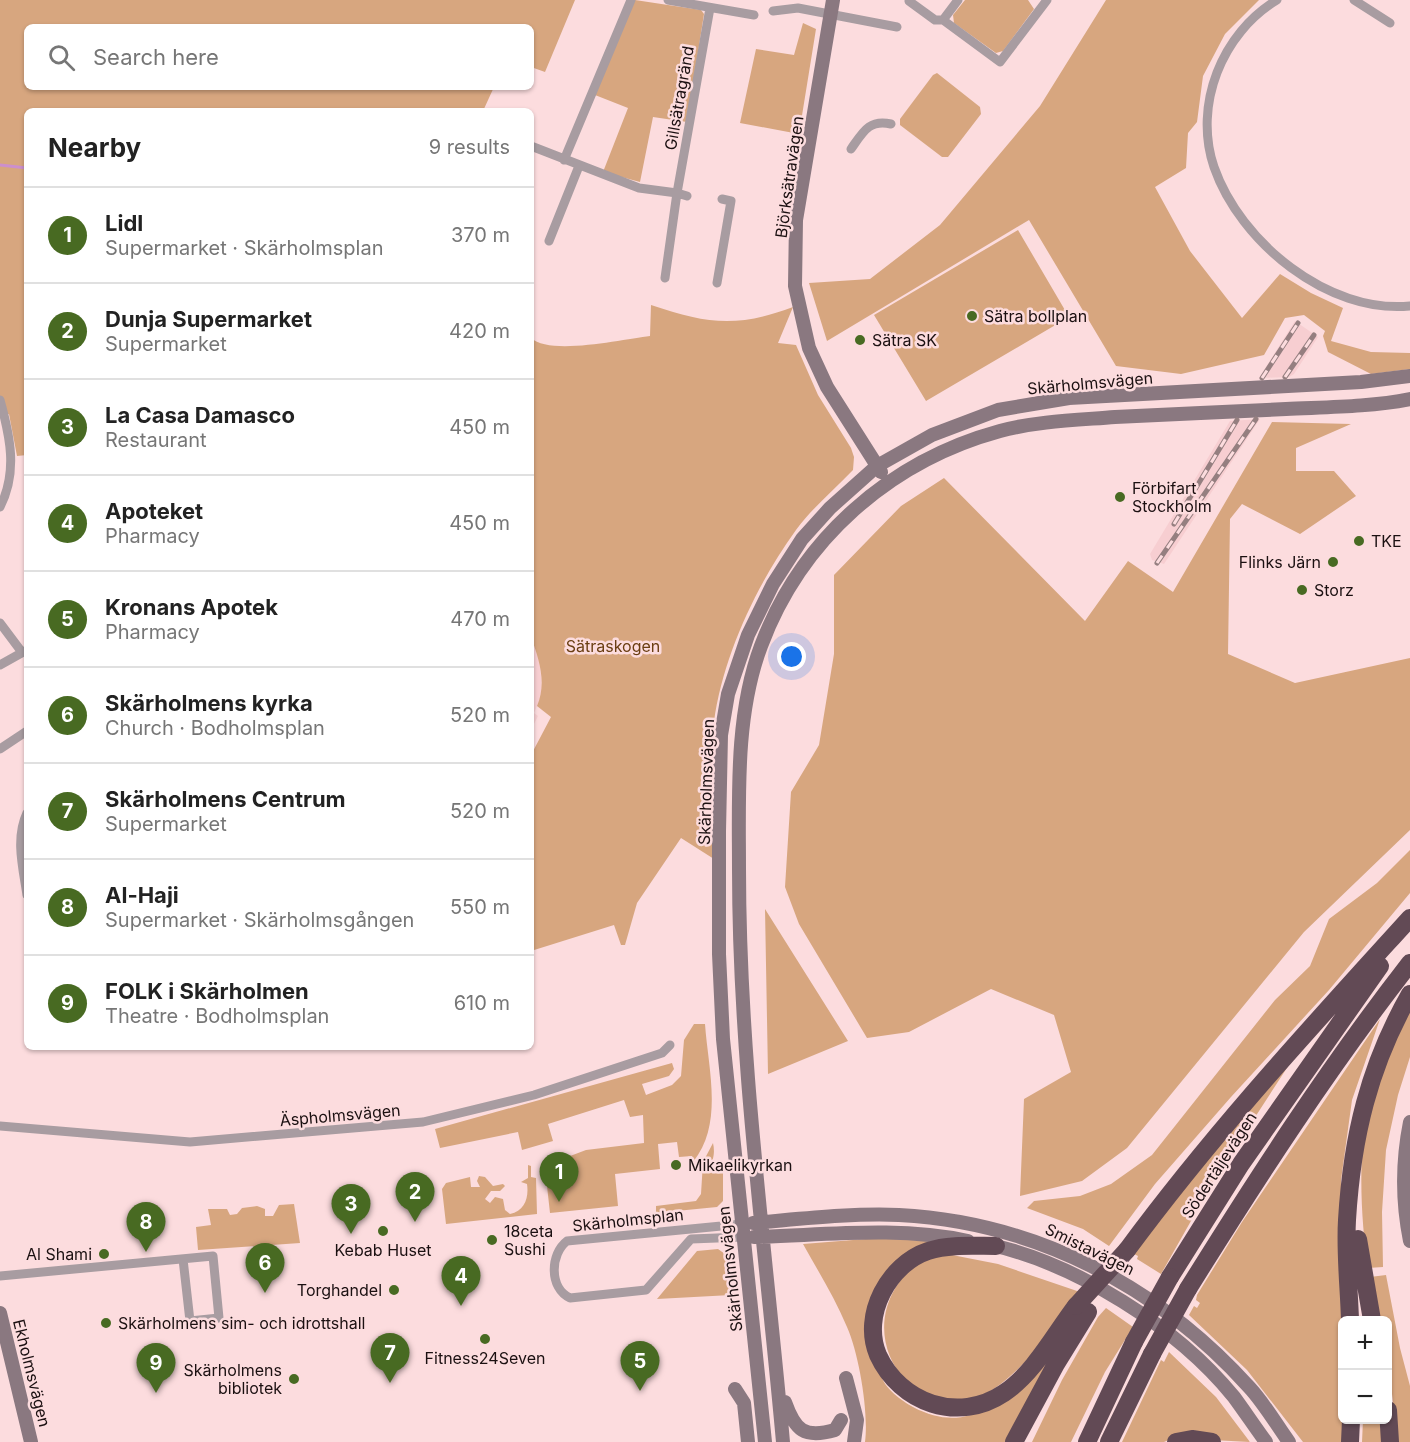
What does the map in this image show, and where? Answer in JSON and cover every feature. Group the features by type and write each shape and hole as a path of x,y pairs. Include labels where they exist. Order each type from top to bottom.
{"highway":[{"path":"996,1246 965,1246 929,1251 910,1259 893,1274 884,1289 876,1309 874,1331 877,1352 888,1372 904,1389 925,1402 954,1410 980,1405 1004,1394 1027,1372 1082,1309 1184,1173 1232,1116 1410,918"},
{"name":"Södertäljevägen","path":"1087,1442 1134,1342 1170,1277 1240,1164 1410,926"},
{"path":"1109,1442 1152,1354 1188,1289 1257,1178 1374,1009 1410,963"},
{"path":"1350,1316 1347,1222 1356,1134 1367,1087 1383,1046 1410,994"},
{"path":"1352,1175 1364,1282 1371,1316"},
{"path":"1014,1442 1056,1364 1082,1309"},
{"path":"1026,1442 1082,1309"},
{"path":"1350,1442 1352,1424"},
{"path":"1389,1424 1390,1442"},
{"path":"1176,1442 1192,1439 1212,1442"}],"main road":[{"name":"Björksätravägen","path":"832,6 796,220 795,286 809,348 827,387 887,481"},
{"name":"Skärholmsvägen","path":"765,1442 721,1001 721,735 735,667 773,584 802,539 830,508 877,466 932,435 964,421 1033,403 1069,398 1361,382 1410,376"},
{"name":"Skärholmsvägen","path":"783,1442 749,1119 739,948 740,786 747,697 761,646 774,615 803,567 842,520 887,481 939,452 1013,429 1070,420 1344,406 1410,399"},
{"path":"1410,1122 1403,1180 1410,1241"},
{"name":"Smistavägen","path":"761,1230 855,1215 906,1215 934,1217 998,1230 1040,1242 1087,1262 1143,1293 1196,1333 1250,1388 1289,1442"},
{"name":"Smistavägen","path":"743,1230 930,1233 996,1246 1081,1278 1133,1308 1183,1347 1232,1396 1266,1442"},
{"name":"Ekholmsvägen","path":"0,1313 31,1442"},
{"path":"846,1378 857,1420 854,1442"},
{"path":"778,1383 791,1420 806,1432 819,1435 835,1430 841,1420"},
{"path":"735,1389 744,1403 748,1442"}],"street":[{"path":"564,160 631,0"},
{"path":"668,0 754,15"},
{"path":"943,20 958,0"},
{"path":"1277,0 1264,8 1241,31 1225,53 1215,77 1208,117 1208,137 1214,166 1232,201 1258,236 1282,260 1310,280 1338,294 1368,304 1410,306"},
{"path":"1354,0 1390,23"},
{"path":"909,1 935,20 943,20 1000,62 1042,2"},
{"path":"773,11 832,6 897,27"},
{"name":"Gillsätragränd","path":"665,278 677,193 710,8"},
{"path":"851,148 868,125 878,121 891,124"},
{"path":"534,147 639,188 687,196"},
{"path":"549,241 579,166"},
{"path":"717,283 731,201 722,199"},
{"path":"0,400 9,430 11,464 9,480 0,507"},
{"path":"0,623 24,651 0,665"},
{"path":"0,749 24,733"},
{"path":"24,820 21,839 24,867"},
{"name":"Äspholmsvägen","path":"0,1126 190,1143 423,1122 534,1095 662,1053 670,1045"},
{"name":"Skärholmsplan","path":"743,1230 691,1239 646,1290 570,1298 561,1294 557,1288 554,1260 558,1247 567,1240 743,1230"},
{"path":"0,1276 213,1256 219,1318 190,1321 183,1259"}],"shaded area":[{"path":"1295,321 1318,337 1294,374 1289,377 1259,378"},
{"path":"1260,419 1164,564 1152,560 1150,554 1230,421"},
{"path":"534,645 540,660 542,694 534,713"}],"green space":[{"path":"0,0 575,0 545,72 534,68 534,24 24,24 24,90 493,90 484,108 24,108 24,455 17,456 9,414 0,417"},
{"path":"635,0 701,10 704,14 687,122 653,117 640,182 603,172 628,108 595,95"},
{"path":"965,0 1028,0 1034,9 1003,51 996,53 954,23 953,15"},
{"path":"1106,0 1259,0 1225,34 1203,76 1197,122 1188,133 1186,168 1155,187 1190,251 1242,318 1280,274 1311,293 1343,308 1331,341 1371,352 1410,353 1410,369 1371,374 1328,352 1323,336 1325,331 1304,315 1285,318 1264,355 1181,374 1116,366 1029,220 827,341 809,283 870,279 940,225 1040,106"},
{"path":"803,23 816,29 799,134 740,123 756,49 794,55"},
{"path":"937,73 980,107 981,114 948,157 942,157 900,125 900,119 933,75"},
{"name":"Sätra bollplan","path":"1018,230 1069,317 926,401 874,315"},
{"name":"Sätraskogen","path":"651,305 706,320 722,321 755,318 793,307 778,343 796,345 818,395 851,448 854,457 853,470 809,514 782,551 755,597 725,671 714,722 711,756 714,859 681,838 637,903 625,945 621,945 614,925 534,950 534,749 551,717 537,706 542,680 534,646 534,340 554,346 570,346 650,336"},
{"path":"1272,422 1351,424 1296,448 1296,471 1334,471 1356,496 1300,534 1242,504 1230,519 1228,654 1295,683 1410,658 1410,830 1304,932 1127,1148 1082,1181 1020,1196 1024,1099 1071,1072 1054,1015 991,989 909,1032 867,1038 799,924 785,887 791,792 819,745 834,654 834,575 901,506 944,478 1085,621 1128,561 1173,592"},
{"path":"1410,850 1410,893 1329,990 1155,1184 1109,1246 1083,1229 1027,1208 1034,1201 1080,1196 1111,1184 1152,1155 1275,1000 1310,966 1329,919 1377,883"},
{"path":"765,909 848,1041 768,1074"},
{"path":"1410,1000 1410,1057 1398,1095 1386,1150 1382,1212 1383,1267 1368,1268 1361,1187 1365,1125 1378,1080"},
{"path":"1380,1019 1352,1100 1341,1180 1342,1316 1338,1316 1338,1424 1343,1424 1343,1442 1303,1442 1247,1370 1189,1315 1194,1306 1197,1308 1200,1303 1196,1300 1197,1295 1242,1222"},
{"path":"694,1024 705,1024 711,1077 711,1113 703,1147 693,1162 692,1156 679,1157 677,1142 658,1144 660,1169 615,1174 618,1206 550,1213 546,1177 549,1164 586,1150 644,1143 643,1115 630,1117 624,1100 548,1124 553,1141 522,1150 518,1132 440,1148 435,1129 672,1063 674,1069 669,1076 642,1084 646,1095 672,1085 681,1076 684,1040"},
{"path":"1305,1040 1213,1182 1161,1274 1137,1259 1138,1256 1134,1254 1148,1232"},
{"path":"713,1143 714,1156 708,1168 723,1168 723,1201 717,1207 656,1213 656,1206 696,1201 701,1194 703,1162"},
{"path":"528,1165 531,1166 531,1177 536,1178 537,1214 446,1224 442,1189 446,1183 470,1177 471,1187 480,1187 477,1181 479,1176 485,1177 493,1186 503,1184 505,1186 500,1191 491,1191 485,1199 490,1203 495,1197 503,1199 505,1210 510,1214 519,1210 525,1203 527,1184 521,1182 528,1178"},
{"path":"294,1204 300,1243 198,1250 196,1227 211,1225 208,1209 227,1209 230,1215 237,1214 242,1208 257,1206 265,1209 265,1216 273,1216 279,1205"},
{"path":"878,1238 929,1241 882,1278 881,1375 899,1398 913,1407 936,1416 956,1418 975,1414 1008,1393 1055,1347 1007,1442 865,1442 864,1400 851,1339 837,1306 803,1244"},
{"path":"718,1249 725,1254 731,1295 657,1299 697,1251"},
{"path":"947,1254 998,1264 1080,1292 1020,1368 995,1388 970,1400 946,1401 923,1394 905,1380 892,1360 885,1337 886,1312 901,1280 918,1264"},
{"path":"1386,1275 1410,1386 1410,1442 1398,1442 1392,1394 1392,1316 1378,1316 1370,1277"},
{"path":"1106,1308 1133,1327 1105,1372 1071,1442 1032,1442 1062,1380 1098,1317"},
{"path":"1169,1352 1216,1397 1250,1442 1174,1438 1164,1442 1122,1442 1161,1360 1164,1362"},
{"path":"1363,1424 1380,1424 1382,1442 1362,1442"}],"waterway":[{"path":"0,165 24,168"}],"railway":[{"path":"1262,378 1298,323"},
{"path":"1285,377 1314,335"},
{"path":"1157,563 1256,419"},
{"path":"1174,524 1237,420"}],"place":[{"name":"Sätra bollplan","path":"972,316"},
{"name":"Sätra SK","path":"860,340"},
{"name":"Förbifart Stockholm","path":"1120,497"},
{"name":"TKE","path":"1359,541"},
{"name":"Flinks Järn","path":"1333,562"},
{"name":"Storz","path":"1302,590"},
{"name":"Mikaelikyrkan","path":"676,1165"},
{"name":"Lidl","path":"559,1202"},
{"name":"Dunja Supermarket","path":"415,1222"},
{"name":"Kebab Huset","path":"383,1231"},
{"name":"La Casa Damasco","path":"351,1234"},
{"name":"18ceta Sushi","path":"492,1240"},
{"name":"Al-Haji","path":"146,1252"},
{"name":"Al Shami","path":"104,1254"},
{"name":"Torghandel","path":"394,1290"},
{"name":"Skärholmens kyrka","path":"265,1293"},
{"name":"Apoteket","path":"461,1306"},
{"name":"Skärholmens sim- och idrottshall","path":"106,1323"},
{"name":"Fitness24Seven","path":"485,1339"},
{"name":"Skärholmens bibliotek","path":"294,1379"},
{"name":"Skärholmens Centrum","path":"390,1383"},
{"name":"Kronans Apotek","path":"640,1391"},
{"name":"FOLK i Skärholmen","path":"156,1393"}]}
